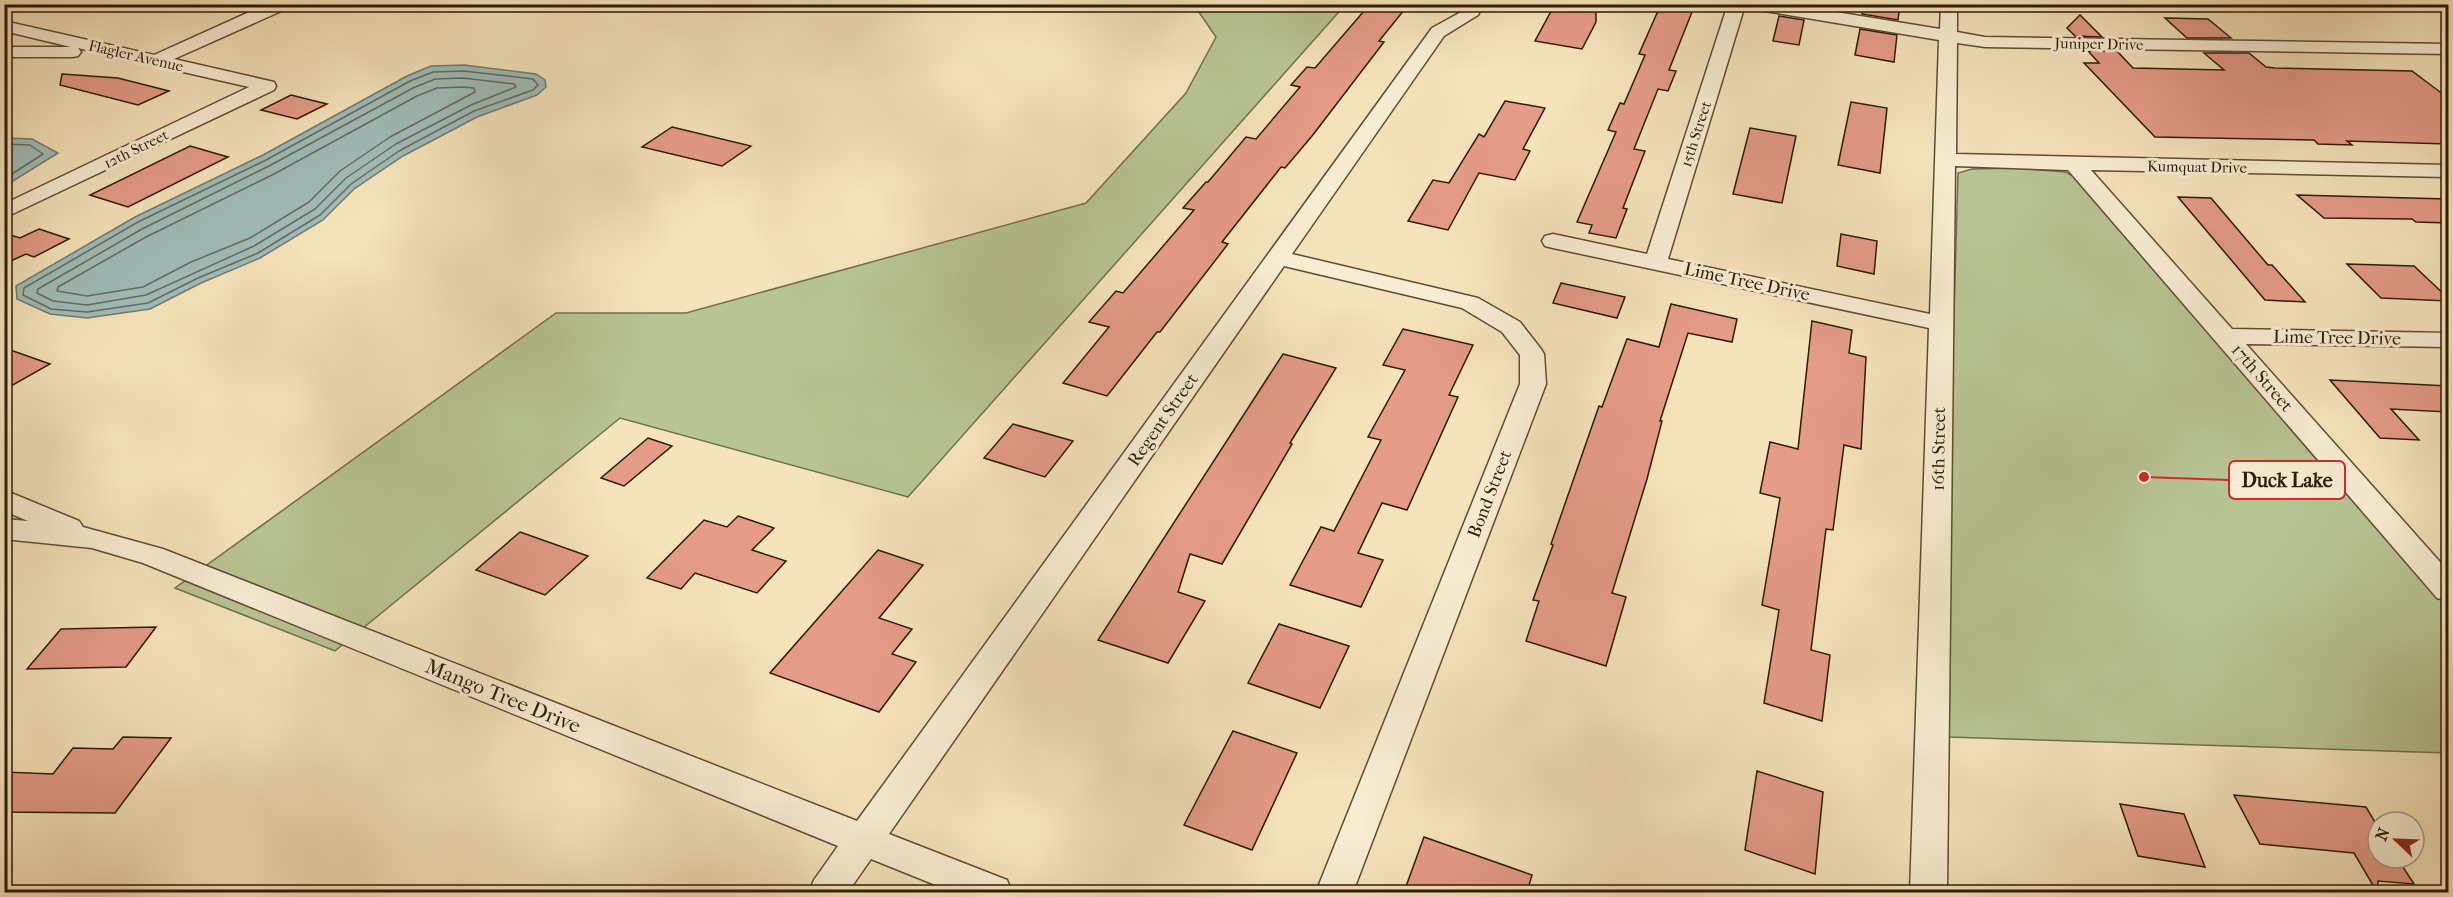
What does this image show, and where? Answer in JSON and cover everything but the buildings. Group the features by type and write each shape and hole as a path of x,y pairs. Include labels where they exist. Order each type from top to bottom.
{"street":[{"path":"155,61 282,4"},
{"name":"15th Street","path":"1655,263 1737,4"},
{"name":"Juniper Drive","path":"1752,4 1985,42 2448,49"},
{"name":"16th Street","path":"1928,892 1948,4"},
{"name":"Regent Street","path":"827,892 1438,32 1472,11"},
{"name":"Flagler Avenue","path":"4,26 267,86"},
{"path":"4,52 122,52"},
{"name":"12th Street","path":"4,212 267,86"},
{"name":"Kumquat Drive","path":"1945,159 2075,165 2448,171"},
{"name":"17th Street","path":"2075,165 2446,585"},
{"name":"Lime Tree Drive","path":"1553,241 1942,324"},
{"name":"Bond Street","path":"1278,258 1470,303 1511,327 1532,354 1533,384 1335,892"},
{"name":"Lime Tree Drive","path":"2225,336 2448,340"},
{"path":"4,499 93,538"},
{"name":"Mango Tree Drive","path":"4,530 93,538 153,556 993,892"}],"green space":[{"path":"1194,5 1345,5 908,497 620,418 335,651 175,588 556,313 686,313 1086,203 1186,93 1216,37"},
{"path":"2019,168 2065,172 2080,179 2448,606 2448,753 1949,737 1953,349 1958,173 1972,169"}],"water":[{"path":"464,65 536,74 545,80 546,87 537,95 477,117 403,156 354,189 323,220 260,258 201,283 150,309 87,318 50,314 17,299 16,286 135,217 263,155 407,76 431,66"},
{"path":"5,138 32,139 58,153 5,186"}],"place":[{"name":"Duck Lake","path":"2144,477"}]}
